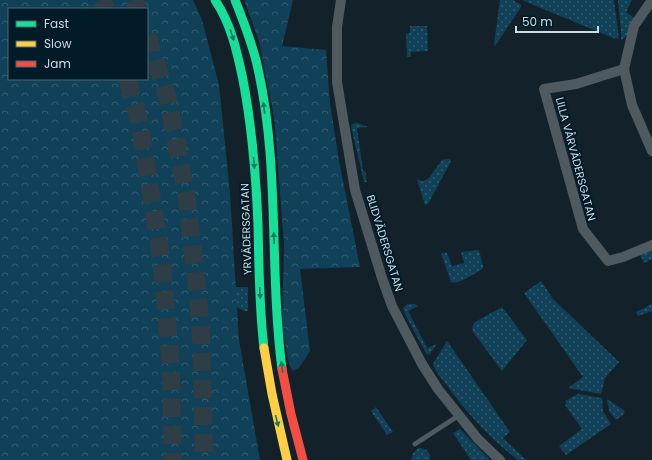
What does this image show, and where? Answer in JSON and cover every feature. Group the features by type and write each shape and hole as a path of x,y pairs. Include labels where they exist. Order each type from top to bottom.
{"street":[{"name":"YRVÄDERSGATAN","path":"215,0 224,14 233,40 247,104 255,166 264,346 275,410 287,460"},
{"path":"235,0 250,38 263,100 268,138 272,196 280,350 285,388 303,460"},
{"name":"BLIDVÄDERSGATAN","path":"341,0 337,27 337,82 355,190 382,278 392,306 422,364 438,389 458,416 478,439 500,460"},
{"path":"652,0 634,26 624,69 632,105 652,151"},
{"name":"LILLA VÅRVÄDERSGATAN","path":"624,69 576,84 544,89 583,229 608,261 623,257 652,245"}],"lane":[{"path":"415,444 458,416"}],"green space":[{"path":"0,0 193,0 202,20 219,85 230,193 239,340 260,460 0,460"},
{"path":"244,0 293,0 282,46 326,50 330,103 339,161 360,267 300,269 310,351 299,368 293,371 289,364 282,327 284,244 274,117 259,41"},
{"path":"500,0 513,0 521,5 521,7 495,46 494,44"},
{"path":"522,0 614,0 619,39 613,38"},
{"path":"618,0 632,0 626,12 634,18 628,34 622,40 621,40"},
{"path":"410,26 427,26 428,51 411,52 411,57 407,57 406,34 410,33"},
{"path":"357,123 368,127 357,128 363,171 365,171 367,182 364,182 351,126 352,124"},
{"path":"449,159 451,161 428,204 425,205 417,179 424,181 429,178 442,160"},
{"path":"652,249 652,259 644,263 640,254"},
{"path":"479,250 483,268 458,282 451,282 441,253 447,253 452,266 464,263 461,252"},
{"path":"541,281 553,299 619,362 605,378 601,394 568,388 583,377 524,293"},
{"path":"228,287 248,287 248,311 244,311 231,304"},
{"path":"408,304 415,304 418,306 408,311 427,348 437,344 429,355 426,353 407,318 403,308"},
{"path":"652,304 652,311 638,316 636,312"},
{"path":"502,307 527,340 502,371 473,332 472,327 475,322"},
{"path":"447,341 510,432 503,438 526,460 518,460 488,434 462,405 437,372 433,364"},
{"path":"578,394 602,398 603,411 611,424 566,455 559,446 582,429 565,405 565,401"},
{"path":"607,399 625,411 623,415 616,420 609,411"},
{"path":"376,407 393,432 387,435 371,411"},
{"path":"460,429 490,460 471,460 453,433"},
{"path":"418,448 427,451 430,455 430,460 411,460 413,453"}],"tunnel":[{"path":"102,0 106,8"},
{"path":"135,0 138,8"},
{"path":"148,38 168,99 187,199 201,326 204,460"},
{"path":"127,80 139,121 162,262 171,369 173,460"}],"traffic: fast":[{"path":"215,0 221,9 236,48 249,116 256,188 260,302 264,348"},
{"path":"235,0 254,51 265,106 272,181 276,294 282,369"}],"traffic: slow":[{"path":"264,348 272,394 287,460"}],"traffic: jam":[{"path":"282,369 291,414 303,460"}]}
